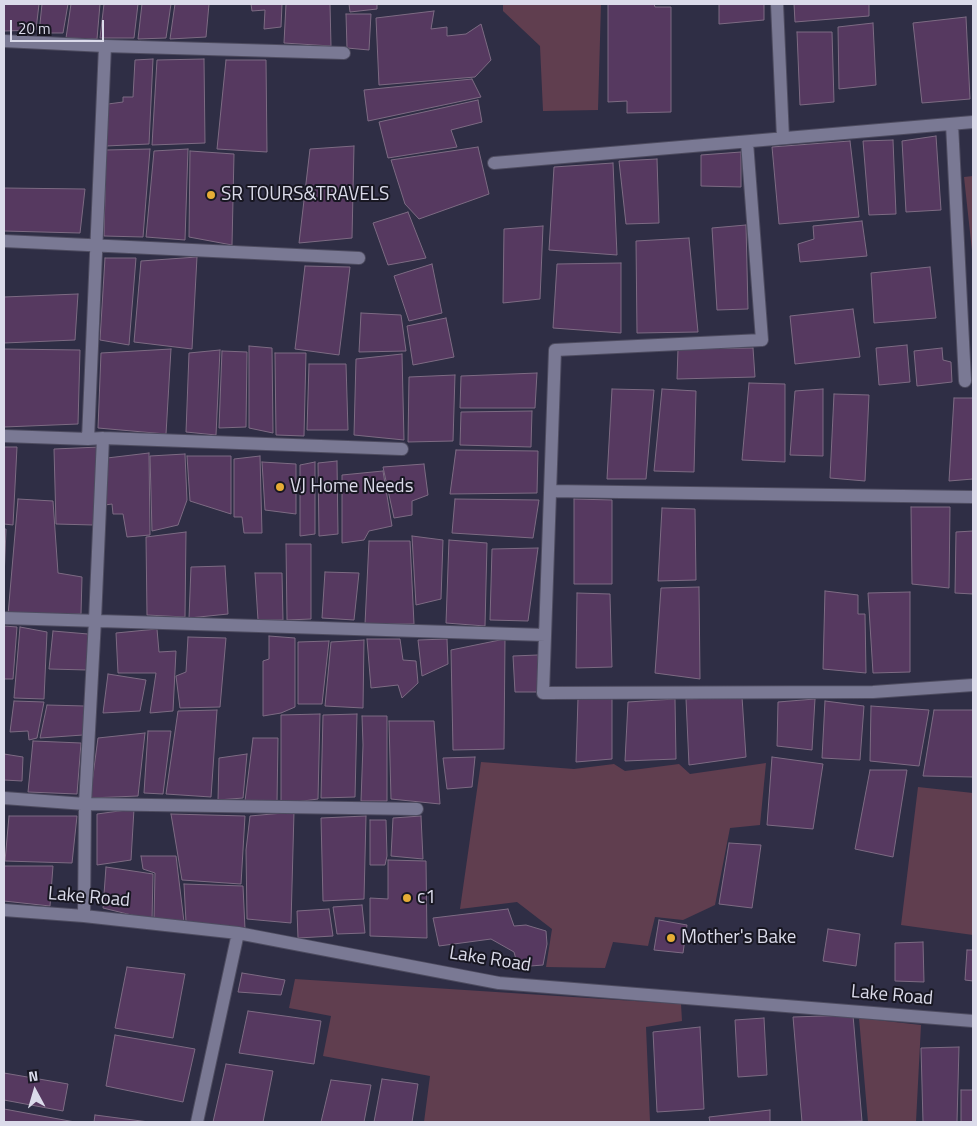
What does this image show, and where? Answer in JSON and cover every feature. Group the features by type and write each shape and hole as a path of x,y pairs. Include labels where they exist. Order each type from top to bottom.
{"street":[{"path":"777,4 782,138"},
{"path":"4,41 344,54"},
{"path":"88,439 105,46"},
{"path":"494,163 973,122"},
{"path":"952,124 965,381"},
{"path":"747,142 762,340 555,350 543,693 873,692 973,685"},
{"path":"4,241 359,258"},
{"path":"4,436 402,449"},
{"path":"84,916 85,804 103,438"},
{"path":"550,492 973,497"},
{"path":"4,618 545,636"},
{"path":"4,798 85,804 417,809"},
{"name":"Lake Road","path":"4,910 84,916 238,933 499,983 973,1021"},
{"path":"197,1122 238,933"}],"shaded area":[{"path":"503,4 601,4 598,110 543,111 540,46 503,11"},
{"path":"973,176 973,260 964,177"},
{"path":"481,762 574,769 614,764 625,771 679,764 690,774 766,763 760,825 730,828 715,905 683,920 655,917 648,946 613,942 605,968 546,967 552,929 517,902 460,909"},
{"path":"918,787 973,793 973,935 901,925"},
{"path":"295,979 681,1004 682,1021 646,1027 650,1122 424,1122 430,1076 323,1056 331,1016 289,1008"},
{"path":"859,1018 921,1025 916,1122 868,1122"}],"building":[{"path":"4,4 39,4 36,30 4,31"},
{"path":"42,4 68,4 63,33 39,33"},
{"path":"71,4 100,4 97,39 66,38"},
{"path":"104,4 138,4 134,38 100,38"},
{"path":"142,4 171,4 166,38 138,39"},
{"path":"175,4 209,4 206,37 170,39"},
{"path":"251,4 282,4 281,27 264,29 265,10 252,11"},
{"path":"286,4 330,4 331,46 284,43"},
{"path":"349,4 377,4 377,9 350,12"},
{"path":"608,4 654,4 655,7 671,7 671,112 627,113 627,101 608,102"},
{"path":"719,4 764,4 764,20 719,24"},
{"path":"794,4 869,4 869,16 795,22"},
{"path":"434,11 431,29 447,27 447,36 466,34 481,24 491,60 475,77 379,85 376,18"},
{"path":"346,14 371,14 369,50 347,48"},
{"path":"966,17 970,99 922,103 913,23"},
{"path":"873,23 876,85 839,89 838,27"},
{"path":"797,32 832,32 834,102 800,105"},
{"path":"153,59 149,144 106,146 108,104 123,102 123,97 133,97 135,60"},
{"path":"204,59 205,143 152,145 157,60"},
{"path":"226,60 266,60 267,152 217,149"},
{"path":"472,79 481,97 368,121 364,90"},
{"path":"478,100 482,122 451,130 457,147 388,158 379,122"},
{"path":"936,136 941,210 906,212 902,141"},
{"path":"893,140 896,214 869,215 863,141"},
{"path":"850,141 859,217 779,224 772,147"},
{"path":"354,146 352,238 299,243 310,149"},
{"path":"478,147 489,194 419,219 405,204 391,160"},
{"path":"150,149 143,237 104,236 106,150"},
{"path":"188,149 185,240 146,237 154,151"},
{"name":"SR TOURS&TRAVELS","path":"190,151 234,154 232,245 189,237"},
{"path":"741,152 741,187 701,186 701,155"},
{"path":"657,159 659,223 626,224 619,161"},
{"path":"613,163 617,255 549,250 554,167"},
{"path":"4,188 85,189 80,233 4,231"},
{"path":"408,212 426,258 388,265 373,223"},
{"path":"862,221 867,256 800,262 798,244 814,239 813,226"},
{"path":"746,225 748,309 717,310 712,228"},
{"path":"543,226 540,299 503,303 504,229"},
{"path":"689,238 698,332 637,333 636,241"},
{"path":"197,257 192,349 134,342 141,261"},
{"path":"105,258 136,258 129,345 100,340"},
{"path":"621,263 621,333 553,328 557,264"},
{"path":"432,264 442,313 409,321 394,276"},
{"path":"305,266 350,267 339,355 295,349"},
{"path":"930,267 936,318 874,323 871,273"},
{"path":"78,294 75,340 4,343 4,297"},
{"path":"853,309 860,357 795,364 790,316"},
{"path":"361,313 401,315 406,351 359,352"},
{"path":"446,318 454,357 413,365 407,326"},
{"path":"907,345 910,382 879,385 876,348"},
{"path":"249,346 272,348 273,433 249,428"},
{"path":"753,348 755,377 677,379 678,349"},
{"path":"942,348 943,360 951,362 952,382 917,386 914,351"},
{"path":"4,349 80,350 78,424 4,427"},
{"path":"171,349 166,434 98,428 101,353"},
{"path":"220,350 216,435 186,432 189,353"},
{"path":"222,351 247,352 246,427 219,428"},
{"path":"275,353 306,353 304,436 276,435"},
{"path":"402,354 404,440 354,435 356,359"},
{"path":"309,364 346,364 348,430 307,430"},
{"path":"537,373 535,408 460,408 461,376"},
{"path":"455,375 453,441 408,442 409,377"},
{"path":"749,383 785,384 785,462 742,460"},
{"path":"612,389 654,390 646,479 607,479"},
{"path":"662,389 696,391 694,472 654,471"},
{"path":"823,389 823,456 790,455 795,391"},
{"path":"834,394 869,395 865,481 830,478"},
{"path":"954,398 973,398 973,479 949,481"},
{"path":"532,411 531,447 460,445 461,412"},
{"path":"4,447 17,447 13,525 4,524"},
{"path":"100,447 93,525 56,524 54,449"},
{"path":"456,450 538,451 537,493 450,494"},
{"path":"149,453 150,535 127,537 123,514 113,514 112,504 105,505 107,458"},
{"path":"185,454 187,500 178,525 152,531 150,456"},
{"path":"187,456 231,456 231,514 190,501"},
{"path":"260,456 262,533 244,533 242,517 234,517 234,459"},
{"path":"337,461 338,534 319,536 318,463"},
{"name":"VJ Home Needs","path":"262,462 296,464 296,514 265,510"},
{"path":"315,462 315,534 300,536 300,465"},
{"path":"424,464 428,495 412,501 412,515 394,518 383,467"},
{"path":"383,471 392,526 369,531 364,540 342,543 342,475"},
{"path":"18,499 53,501 58,573 82,577 81,614 8,615"},
{"path":"455,499 539,500 533,538 452,533"},
{"path":"574,499 612,500 612,584 574,584"},
{"path":"911,507 950,507 949,588 912,584"},
{"path":"662,508 695,509 696,580 658,581"},
{"path":"4,529 6,529 4,579"},
{"path":"973,531 973,594 955,593 956,532"},
{"path":"186,532 185,617 147,615 146,537"},
{"path":"412,536 443,540 441,599 416,605"},
{"path":"449,540 487,543 485,626 446,623"},
{"path":"369,541 410,541 414,624 365,624"},
{"path":"286,544 311,544 311,619 287,620"},
{"path":"538,548 528,621 490,620 492,549"},
{"path":"225,566 228,614 189,618 191,567"},
{"path":"325,572 359,573 354,620 322,618"},
{"path":"255,573 282,573 283,620 258,620"},
{"path":"699,587 700,679 655,673 661,588"},
{"path":"825,591 858,595 858,614 865,614 866,673 823,669"},
{"path":"910,592 910,672 873,673 868,593"},
{"path":"577,593 610,594 612,667 576,668"},
{"path":"4,626 17,627 13,679 4,679"},
{"path":"20,627 47,632 44,699 14,698"},
{"path":"157,629 159,652 176,651 173,711 150,713 156,673 118,673 116,633"},
{"path":"53,631 88,634 87,670 49,669"},
{"path":"269,636 295,638 295,707 281,713 263,716 263,661 269,659"},
{"path":"188,637 226,638 220,707 180,708 176,676 186,672"},
{"path":"367,639 400,639 403,660 416,661 418,683 402,698 398,685 371,688"},
{"path":"447,639 448,664 422,676 418,640"},
{"path":"505,639 504,749 453,750 451,650"},
{"path":"364,640 363,708 325,706 331,642"},
{"path":"329,641 322,704 298,704 298,642"},
{"path":"538,655 538,692 515,692 513,656"},
{"path":"108,674 146,680 140,711 103,713"},
{"path":"612,695 612,759 576,762 578,698"},
{"path":"742,697 746,757 689,765 686,699"},
{"path":"675,699 676,759 625,761 628,702"},
{"path":"815,699 812,750 777,746 778,702"},
{"path":"14,701 44,702 37,738 29,740 28,731 10,732"},
{"path":"825,701 864,706 860,760 822,758"},
{"path":"47,705 85,706 83,735 40,738"},
{"path":"871,706 929,710 919,766 870,761"},
{"path":"217,710 211,797 166,794 178,711"},
{"path":"934,710 973,710 973,777 923,776"},
{"path":"320,714 318,799 281,804 281,715"},
{"path":"357,714 355,797 321,798 323,715"},
{"path":"362,716 387,716 387,801 361,801"},
{"path":"389,721 434,721 440,804 391,799"},
{"path":"148,731 171,731 163,794 144,793"},
{"path":"145,733 138,796 90,798 98,738"},
{"path":"253,738 278,738 277,803 245,801"},
{"path":"33,741 81,743 77,794 28,792"},
{"path":"4,754 23,757 22,781 4,780"},
{"path":"247,754 243,798 218,800 219,758"},
{"path":"475,757 472,787 447,789 443,758"},
{"path":"772,757 823,764 813,829 767,825"},
{"path":"870,770 907,770 893,857 855,849"},
{"path":"134,809 131,860 97,865 97,814"},
{"path":"294,812 291,923 247,919 246,850 250,816"},
{"path":"171,814 245,816 241,884 182,880"},
{"path":"9,816 77,816 72,863 5,861"},
{"path":"366,816 364,899 323,901 321,818"},
{"path":"421,816 423,859 391,856 393,818"},
{"path":"370,820 386,820 387,856 385,865 370,865"},
{"path":"729,843 761,845 752,908 719,904"},
{"path":"141,856 176,856 184,922 154,919 155,873 143,869"},
{"name":"c1","path":"388,860 426,861 427,938 370,936 370,898 388,899"},
{"path":"4,866 53,866 50,906 4,901"},
{"path":"106,867 153,874 152,920 103,908"},
{"path":"184,884 243,886 245,929 186,922"},
{"path":"362,905 365,933 337,934 333,907"},
{"path":"329,909 333,936 298,938 297,911"},
{"path":"508,909 514,926 526,925 546,931 547,944 543,965 518,967 514,952 491,939 439,946 433,918"},
{"name":"Mother's Bake","path":"659,920 687,925 683,953 654,950"},
{"path":"828,929 860,934 856,966 823,961"},
{"path":"923,942 924,982 895,981 895,943"},
{"path":"967,950 973,950 973,981 965,980"},
{"path":"127,967 185,974 173,1038 115,1028"},
{"path":"242,973 285,980 281,995 238,992"},
{"path":"248,1011 321,1021 314,1064 239,1053"},
{"path":"853,1015 862,1121 802,1122 793,1017"},
{"path":"764,1018 767,1075 738,1077 735,1020"},
{"path":"700,1027 704,1109 657,1112 653,1032"},
{"path":"115,1035 195,1049 183,1102 106,1086"},
{"path":"959,1047 957,1122 923,1122 921,1048"},
{"path":"226,1064 273,1071 263,1122 213,1122"},
{"path":"4,1073 68,1084 63,1111 4,1100"},
{"path":"382,1079 418,1084 412,1122 374,1122"},
{"path":"331,1080 371,1085 364,1122 321,1122"},
{"path":"961,1090 973,1090 973,1122 961,1122"},
{"path":"4,1109 75,1122 4,1122"},
{"path":"770,1110 770,1122 710,1122 709,1117"},
{"path":"95,1115 149,1122 94,1122"}],"place":[{"name":"SR TOURS&TRAVELS","path":"211,195"},
{"name":"VJ Home Needs","path":"280,487"},
{"name":"c1","path":"407,898"},
{"name":"Mother's Bake","path":"671,938"}]}
